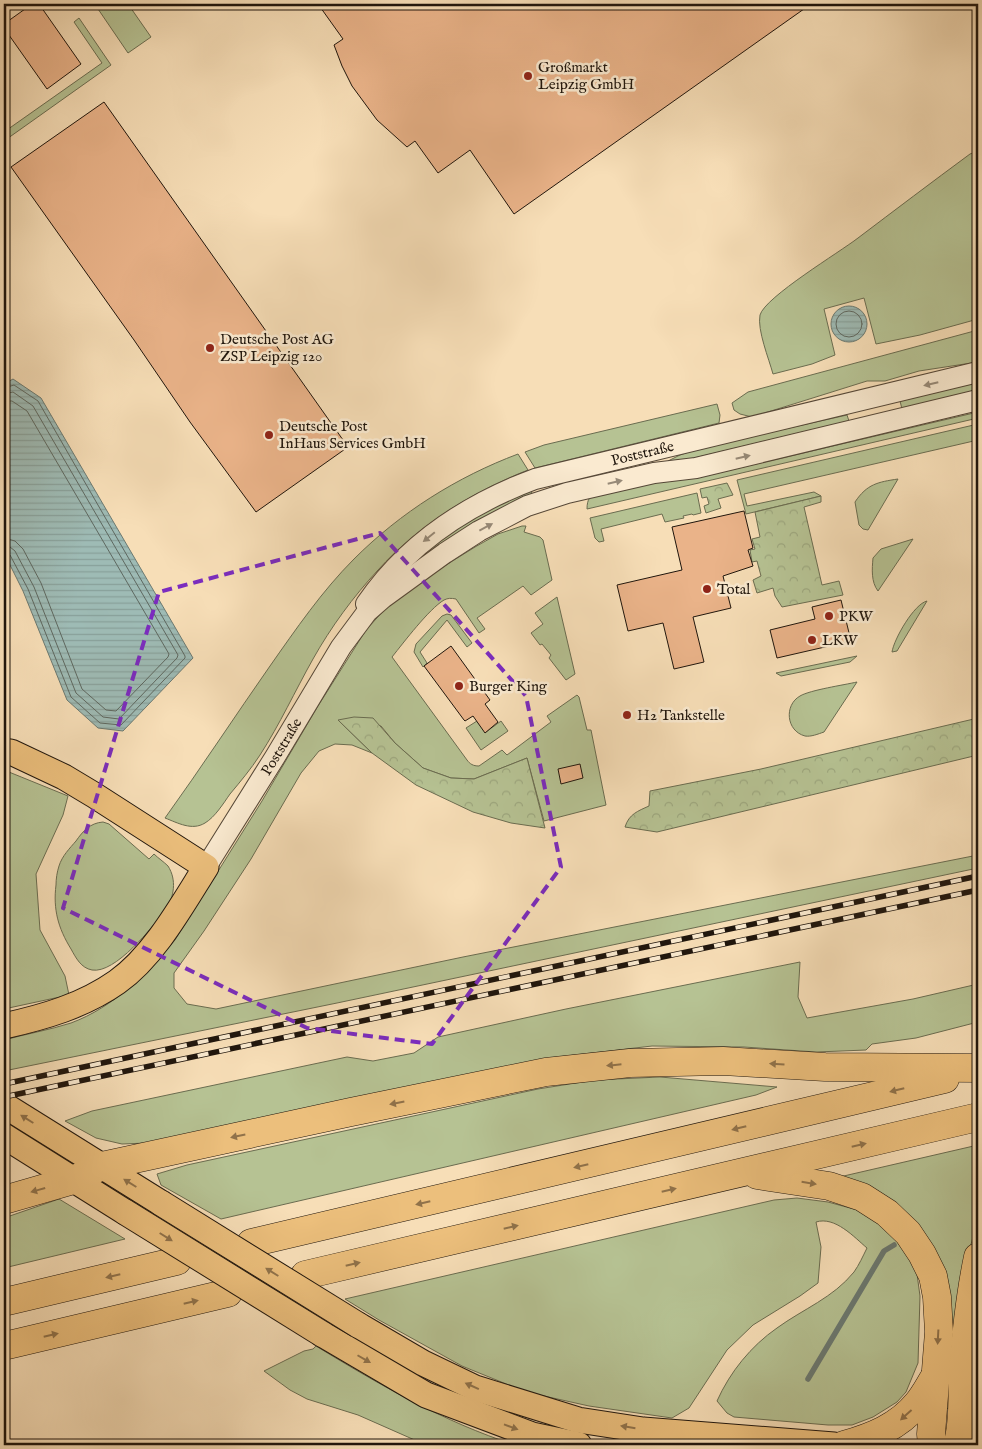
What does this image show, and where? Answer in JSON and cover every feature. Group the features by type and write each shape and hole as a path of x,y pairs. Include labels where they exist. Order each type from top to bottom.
{"highway":[{"path":"4,1200 73,1180 102,1166 546,1072 630,1063 723,1061 826,1067 978,1069"},
{"path":"252,1243 978,1069"},
{"path":"306,1275 978,1117"},
{"path":"743,1172 829,1186 862,1197 887,1212 908,1233 922,1254 933,1276 937,1297 939,1332 931,1434 932,1445"},
{"path":"956,1445 962,1406 966,1334 972,1285 978,1257"},
{"path":"4,1302 177,1261"},
{"path":"4,1346 228,1293"},
{"path":"844,1445 868,1438 888,1429 903,1418 918,1404 935,1376"},
{"path":"963,1377 972,1407 978,1416"}],"main road":[{"path":"4,751 11,752 64,777 151,830 206,867 160,939 119,981 94,997 68,1008 41,1018 4,1026"},
{"path":"4,1105 358,1325 423,1363 475,1388 578,1420 643,1430 834,1445"},
{"path":"4,1136 322,1334 426,1395 532,1435 579,1445"}],"street":[{"name":"Poststraße","path":"357,624 362,609 376,588 413,551 441,528 469,510 514,487 562,472 978,372"},
{"name":"Poststraße","path":"206,867 357,624 367,612 384,598 445,553 479,531 513,512 543,500 654,473 696,468 978,400"}],"highlighted area":[{"path":"380,533 526,696 561,867 432,1044 307,1028 63,908 159,592"}],"green space":[{"path":"99,4 128,4 151,37 128,53 96,6"},
{"path":"79,18 111,65 4,141 4,132 102,63 74,22"},
{"path":"978,151 978,319 920,335 876,344 864,298 824,309 835,355 812,364 773,374 760,328 760,315 765,307 788,286 858,238 970,154"},
{"path":"978,330 978,362 919,371 885,381 867,381 752,417 740,414 734,410 732,403 748,392"},
{"path":"978,382 978,389 902,409 900,401"},
{"path":"717,404 720,415 719,423 535,468 525,452 544,445"},
{"path":"978,412 978,418 587,509 590,498 598,491 726,471"},
{"path":"847,415 849,421 669,464 668,461 700,448"},
{"path":"978,424 978,440 744,494 747,506 814,492 821,496 746,514 737,480"},
{"path":"518,454 528,470 467,499 447,511 411,538 378,570 360,591 320,647 260,755 219,810 205,823 195,826 185,825 165,818 300,624 320,597 354,559 410,511 452,485 495,463"},
{"path":"898,479 868,530 863,529 859,525 855,502 859,496 874,485"},
{"path":"727,483 733,495 718,499 721,508 706,513 704,506 709,504 707,497 702,498 700,489"},
{"path":"531,490 533,498 421,562 418,558 444,537 478,515"},
{"path":"697,493 701,513 665,522 662,514 601,529 604,541 599,542 595,538 590,518"},
{"path":"821,496 821,502 804,507 822,585 839,581 843,595 782,607 775,596 773,588 757,593 753,580 761,576 757,561 752,562 750,550 755,549 752,539 760,537 755,512"},
{"path":"526,526 524,532 540,537 543,540 552,580 531,595 523,586 477,618 485,629 479,633 456,599 444,600 424,618 392,657 467,760 475,766 479,766 502,750 507,755 551,722 547,716 577,695 587,730 591,730 606,805 544,821 527,758 474,779 451,778 423,768 395,743 381,726 339,721 372,753 352,745 335,744 319,751 301,773 251,859 174,973 174,988 187,1004 216,1009 463,957 978,855 978,868 4,1071 4,1040 71,1023 101,1008 141,977 175,940 366,630 386,608 401,593 475,547 498,534"},
{"path":"913,539 878,591 873,580 873,558 881,549"},
{"path":"557,597 575,674 566,680 549,658 551,655 531,633 543,624 535,613"},
{"path":"927,601 897,651 892,652 896,639 905,623 916,608"},
{"path":"451,615 472,643 467,647 447,620 420,652 427,663 423,667 414,652 416,644 442,616"},
{"path":"857,656 850,662 781,676 776,673"},
{"path":"857,682 824,732 805,736 794,729 789,718 791,705 800,696"},
{"path":"354,717 373,718 395,743 423,768 451,778 474,779 527,758 545,828 511,823 473,812 416,785 372,753 338,720"},
{"path":"978,718 978,755 657,832 625,827 631,816 649,806 650,791 761,769"},
{"path":"477,721 486,732 501,721 508,731 481,750 466,728"},
{"path":"4,770 68,796 63,815 36,874 40,930 65,976 69,995 4,1009"},
{"path":"103,822 109,824 149,859 154,854 166,864 173,877 173,888 171,899 166,909 133,948 111,965 92,970 79,962 63,934 56,910 56,880 60,862 81,834 94,824"},
{"path":"800,962 798,997 807,1018 913,999 978,984 978,1022 916,1038 872,1044 866,1050 816,1052 744,1047 652,1046 549,1058 147,1143 122,1144 96,1138 65,1121 92,1111 347,1057 373,1061 414,1053 438,1037"},
{"path":"660,1077 777,1087 756,1095 221,1219 161,1185 157,1174 187,1165 538,1089 595,1080"},
{"path":"978,1145 978,1219 965,1266 953,1409 942,1408 945,1285 835,1178"},
{"path":"797,1198 828,1202 861,1211 889,1231 904,1248 917,1274 920,1296 918,1363 906,1392 897,1402 873,1417 852,1425 828,1425 734,1417 727,1413 717,1401 728,1380 742,1360 758,1343 787,1321 837,1289 856,1269 867,1248 850,1233 830,1222 816,1222 821,1247 818,1283 753,1325 727,1350 689,1408 672,1418 589,1406 526,1392 462,1366 345,1299 774,1200"},
{"path":"59,1199 125,1239 4,1268 4,1218"},
{"path":"316,1346 413,1402 489,1436 515,1445 426,1445 358,1415 307,1399 290,1390 264,1371"}],"water":[{"path":"849,306 862,311 867,324 862,337 849,342 836,337 831,324 836,311"},
{"path":"13,379 41,398 193,658 123,731 98,728 67,700 23,591 4,553 4,384"}],"building":[{"path":"32,4 39,4 81,64 47,89 4,28 4,24"},
{"name":"Großmarkt Leipzig GmbH","path":"318,4 811,4 514,214 470,150 438,173 415,141 407,147 377,120 352,86 334,45 343,39"},
{"path":"104,102 348,447 256,512 190,422 11,167"},
{"path":"744,511 753,548 748,550 753,566 723,576 731,608 693,617 704,662 674,669 663,623 628,631 617,585 682,570 672,527"},
{"path":"841,600 851,641 777,658 770,630 815,619 812,607"},
{"name":"Burger King","path":"451,646 490,700 485,704 498,722 485,733 473,716 464,720 424,666"},
{"path":"580,764 583,778 561,784 558,769"}],"waterway":[{"path":"808,1379 884,1251 894,1245"}],"railway":[{"path":"4,1084 978,876"},
{"path":"4,1097 978,890"}],"place":[{"name":"Großmarkt Leipzig GmbH","path":"528,76"},
{"name":"Deutsche Post AG ZSP Leipzig 120","path":"210,348"},
{"name":"Deutsche Post InHaus Services GmbH","path":"269,435"},
{"name":"Total","path":"707,589"},
{"name":"PKW","path":"829,616"},
{"name":"LKW","path":"812,640"},
{"name":"Burger King","path":"459,686"},
{"name":"H2 Tankstelle","path":"627,715"}]}
